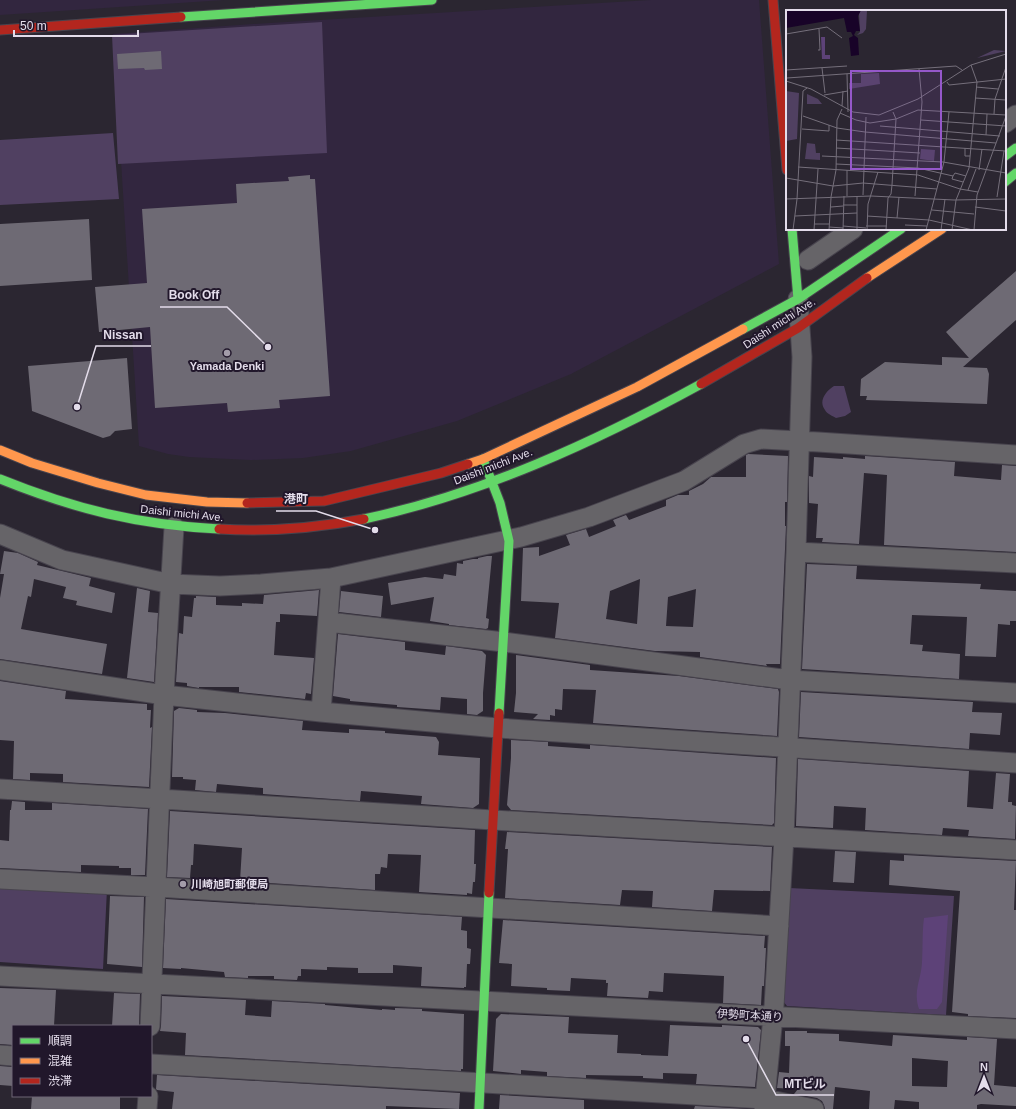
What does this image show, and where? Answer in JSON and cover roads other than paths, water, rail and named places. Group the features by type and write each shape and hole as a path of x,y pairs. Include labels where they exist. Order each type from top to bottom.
{"main road":[{"path":"0,30 432,0"},
{"path":"773,0 786,158"},
{"path":"1006,155 1016,148"},
{"path":"1006,181 1016,173"},
{"path":"792,230 798,299"},
{"name":"Daishi michi Ave.","path":"0,450 32,463 98,483 146,495 207,502 257,503 324,501 441,473 510,448 637,387 798,299 900,230"},
{"name":"Daishi michi Ave.","path":"0,479 24,489 83,509 130,520 174,527 237,530 330,525 419,506 490,482 581,445 647,412 740,362 801,326 877,272 940,230"},
{"path":"479,1109 493,820 509,541 500,503 490,482 483,459"}],"street":[{"path":"1006,122 1016,115"},
{"path":"808,260 852,230"},
{"path":"764,1104 774,1016 784,837 796,552 802,357 798,299"},
{"path":"1,535 62,560 171,584 220,586 261,584 330,578 509,541 589,517 684,481 744,444 761,440 1016,454"},
{"path":"150,1025 164,695 174,527"},
{"path":"796,552 1016,563"},
{"path":"321,712 330,578"},
{"path":"328,622 504,642 790,680 1016,693"},
{"path":"0,670 164,695 321,712 498,728 1016,763"},
{"path":"0,789 493,820 1016,850"},
{"path":"0,879 156,886 779,926"},
{"name":"伊勢町本通り","path":"0,976 1016,1029"},
{"path":"0,1056 12,1056"},
{"path":"152,1064 480,1083 814,1109"},
{"path":"147,1109 148,1097"}],"place":[{"name":"Book Off","path":"268,347"},
{"name":"Yamada Denki","path":"227,353"},
{"name":"Nissan","path":"77,407"},
{"name":"港町","path":"375,530"},
{"name":"川崎旭町郵便局","path":"183,884"},
{"name":"MTビル","path":"746,1039"}]}
